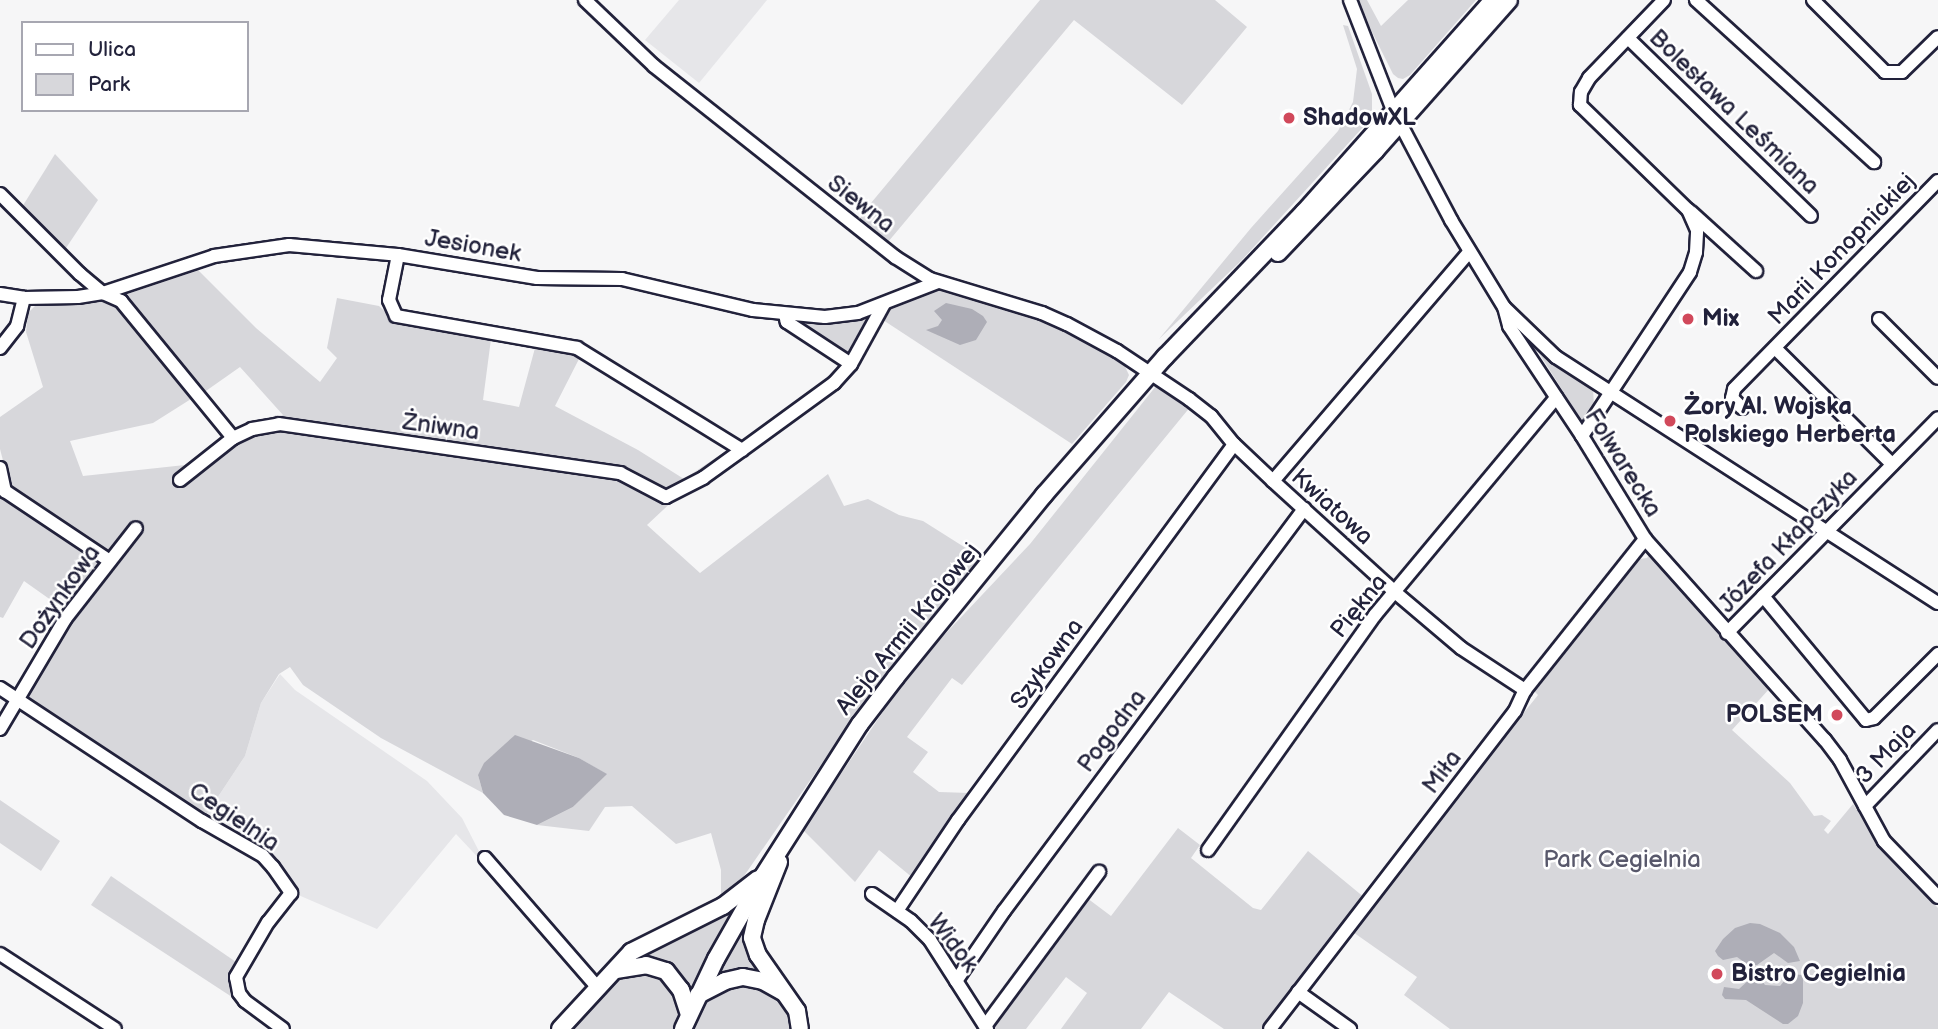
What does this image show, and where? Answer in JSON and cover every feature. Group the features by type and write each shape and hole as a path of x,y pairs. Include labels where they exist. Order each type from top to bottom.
{"main road":[{"name":"Aleja Armii Krajowej","path":"686,1022 698,995 785,839 860,724 896,677 1044,495 1151,373 1225,296 1282,250 1397,117 1493,0"},
{"name":"Aleja Armii Krajowej","path":"1397,117 1509,0"},
{"path":"785,839 752,933 758,955 797,1012 800,1029"},
{"path":"560,1029 631,953 723,906 763,876"},
{"path":"613,971 646,965 666,971 681,990 686,1022"},
{"path":"698,995 725,981 743,977 763,981 784,993"}],"street":[{"name":"Siewna","path":"585,0 661,72 895,257 938,282 1042,313 1117,351 1151,373"},
{"name":"Folwarecka","path":"1350,0 1397,117 1469,251 1504,307 1509,326 1582,436 1645,539 1825,740 1884,841 1938,897"},
{"path":"1664,0 1589,78 1581,92 1580,106 1756,271"},
{"path":"1696,0 1874,162"},
{"path":"1813,0 1885,72 1902,72 1938,37"},
{"name":"Bolesława Leśmiana","path":"1628,38 1811,216"},
{"name":"Marii Konopnickiej","path":"1742,408 1732,398 1734,389 1938,181"},
{"path":"0,194 80,275 103,293 121,301 233,438 180,480"},
{"path":"1582,436 1690,272 1696,253 1697,230 1688,210"},
{"name":"Jesionek","path":"0,294 24,298 78,298 103,293 214,256 269,245 398,254 537,278 622,279 785,315 825,317 858,313 938,282"},
{"path":"1273,481 1469,251"},
{"path":"398,254 389,300 396,316 577,348 742,450"},
{"path":"0,348 17,326 24,298"},
{"name":"Żniwna","path":"233,438 252,429 279,424 620,473 666,497 703,478 834,383 851,364 882,313 884,304"},
{"path":"1504,307 1537,342 1938,603"},
{"path":"785,315 787,322 851,364"},
{"path":"1879,318 1938,378"},
{"path":"1519,341 1537,342"},
{"path":"1775,348 1892,464"},
{"name":"Kwiatowa","path":"1151,373 1211,416 1234,444 1396,593 1461,648 1525,690"},
{"name":"Piękna","path":"1208,850 1375,615 1556,398"},
{"name":"Józefa Kłapczyka","path":"1727,633 1938,418"},
{"name":"Szykowna","path":"897,911 966,808 1234,444"},
{"path":"0,468 5,491 110,561"},
{"name":"Pogodna","path":"956,981 1012,900 1304,509"},
{"name":"Dożynkowa","path":"0,729 65,619 136,528"},
{"name":"Miła","path":"1270,1029 1515,711 1525,690 1645,539"},
{"path":"1763,596 1866,720 1874,718 1938,654"},
{"name":"Cegielnia","path":"0,688 202,821 263,856 273,867 291,893 268,922 236,976 239,993 244,1001 283,1029"},
{"name":"3 Maja","path":"1865,806 1938,730"},
{"path":"485,858 598,988"},
{"path":"986,1028 1099,872"},
{"name":"Widok","path":"872,894 897,911 930,940 986,1028"},
{"path":"0,954 115,1029"},
{"path":"1298,992 1350,1029"}],"shaded area":[{"path":"679,0 767,0 699,83 645,40"},
{"path":"946,303 972,309 983,316 987,322 976,340 960,345 926,330 938,326 942,320 934,311"},
{"path":"280,674 295,690 427,781 462,818 487,867 456,834 377,929 296,894 272,861 204,818 245,756 261,703"},
{"path":"515,735 579,758 607,774 573,807 537,825 504,815 483,793 478,775 484,763"},
{"path":"1750,923 1760,924 1780,933 1794,947 1800,961 1788,963 1774,953 1757,965 1748,965 1737,957 1723,960 1718,956 1715,951 1723,939 1735,928"},
{"path":"1790,974 1803,975 1803,1003 1798,1016 1788,1024 1783,1024 1746,1000 1725,999 1722,995 1724,987 1739,989 1751,978 1760,978 1765,985 1780,986"}],"green space":[{"path":"1040,0 1215,0 1247,27 1182,105 1074,20 888,242 856,221"},
{"path":"1356,0 1367,0 1381,26 1408,0 1476,0 1410,75 1403,79 1393,74"},
{"path":"1343,25 1348,26 1372,94 1372,113 1365,125 1242,260 1159,339 1251,228 1338,131 1353,102 1357,69"},
{"path":"55,154 98,200 66,248 22,207"},
{"path":"196,268 256,328 320,382 337,358 327,348 337,298 379,306 394,320 491,339 483,400 519,407 535,348 580,357 555,406 638,450 684,479 726,451 647,525 700,573 828,474 844,506 868,499 899,515 923,521 980,557 872,691 744,876 721,898 721,870 711,833 676,844 632,806 605,807 589,831 537,825 573,807 606,774 579,758 533,740 478,775 483,793 381,738 303,685 290,667 279,674 261,703 245,756 204,818 18,693 65,610 24,581 3,618 0,617 0,499 6,494 8,480 0,449 0,417 43,387 26,332 28,313 36,305 82,303 105,298 119,306 191,399 153,423 70,441 83,476 185,465 223,436 283,415 240,367 203,393 126,299 126,291"},
{"path":"938,287 1043,319 1121,358 1129,375 1126,382 1072,444 883,320 887,307"},
{"path":"876,314 850,355 842,354 795,323 800,319 840,320"},
{"path":"1535,347 1593,389 1594,406 1582,421"},
{"path":"1156,386 1191,406 962,685 952,678 907,737 928,752 913,772 939,792 970,793 913,878 879,850 855,882 803,830 897,691 932,648 1030,544"},
{"name":"Park Cegielnia","path":"1649,555 1770,688 1732,730 1790,783 1814,816 1822,815 1831,821 1824,830 1828,834 1853,804 1883,851 1938,908 1938,1029 1450,1029 1404,995 1417,977 1350,930 1538,695 1534,691 1632,560 1647,558"},
{"path":"0,800 60,841 41,871 0,843"},
{"path":"1178,828 1200,845 1191,858 1253,908 1261,910 1308,851 1365,898 1262,1029 1224,1029 1169,992 1141,1029 1061,1029 1087,993 1066,977 1026,1029 995,1029 990,1025 1087,898 1111,916"},
{"path":"111,876 236,962 232,997 91,905"},
{"path":"736,901 740,904 691,995 682,979 665,964 653,959 634,958"},
{"path":"749,910 765,973 715,978"},
{"path":"636,971 659,976 669,983 680,1009 677,1029 568,1029 615,979"},
{"path":"755,986 780,998 792,1015 795,1029 691,1029 709,998 726,988"}],"place":[{"name":"ShadowXL","path":"1289,118"},
{"name":"Mix","path":"1688,319"},
{"name":"Żory Al. Wojska Polskiego Herberta","path":"1670,421"},
{"name":"POLSEM","path":"1837,715"},
{"name":"Bistro Cegielnia","path":"1717,974"}]}
